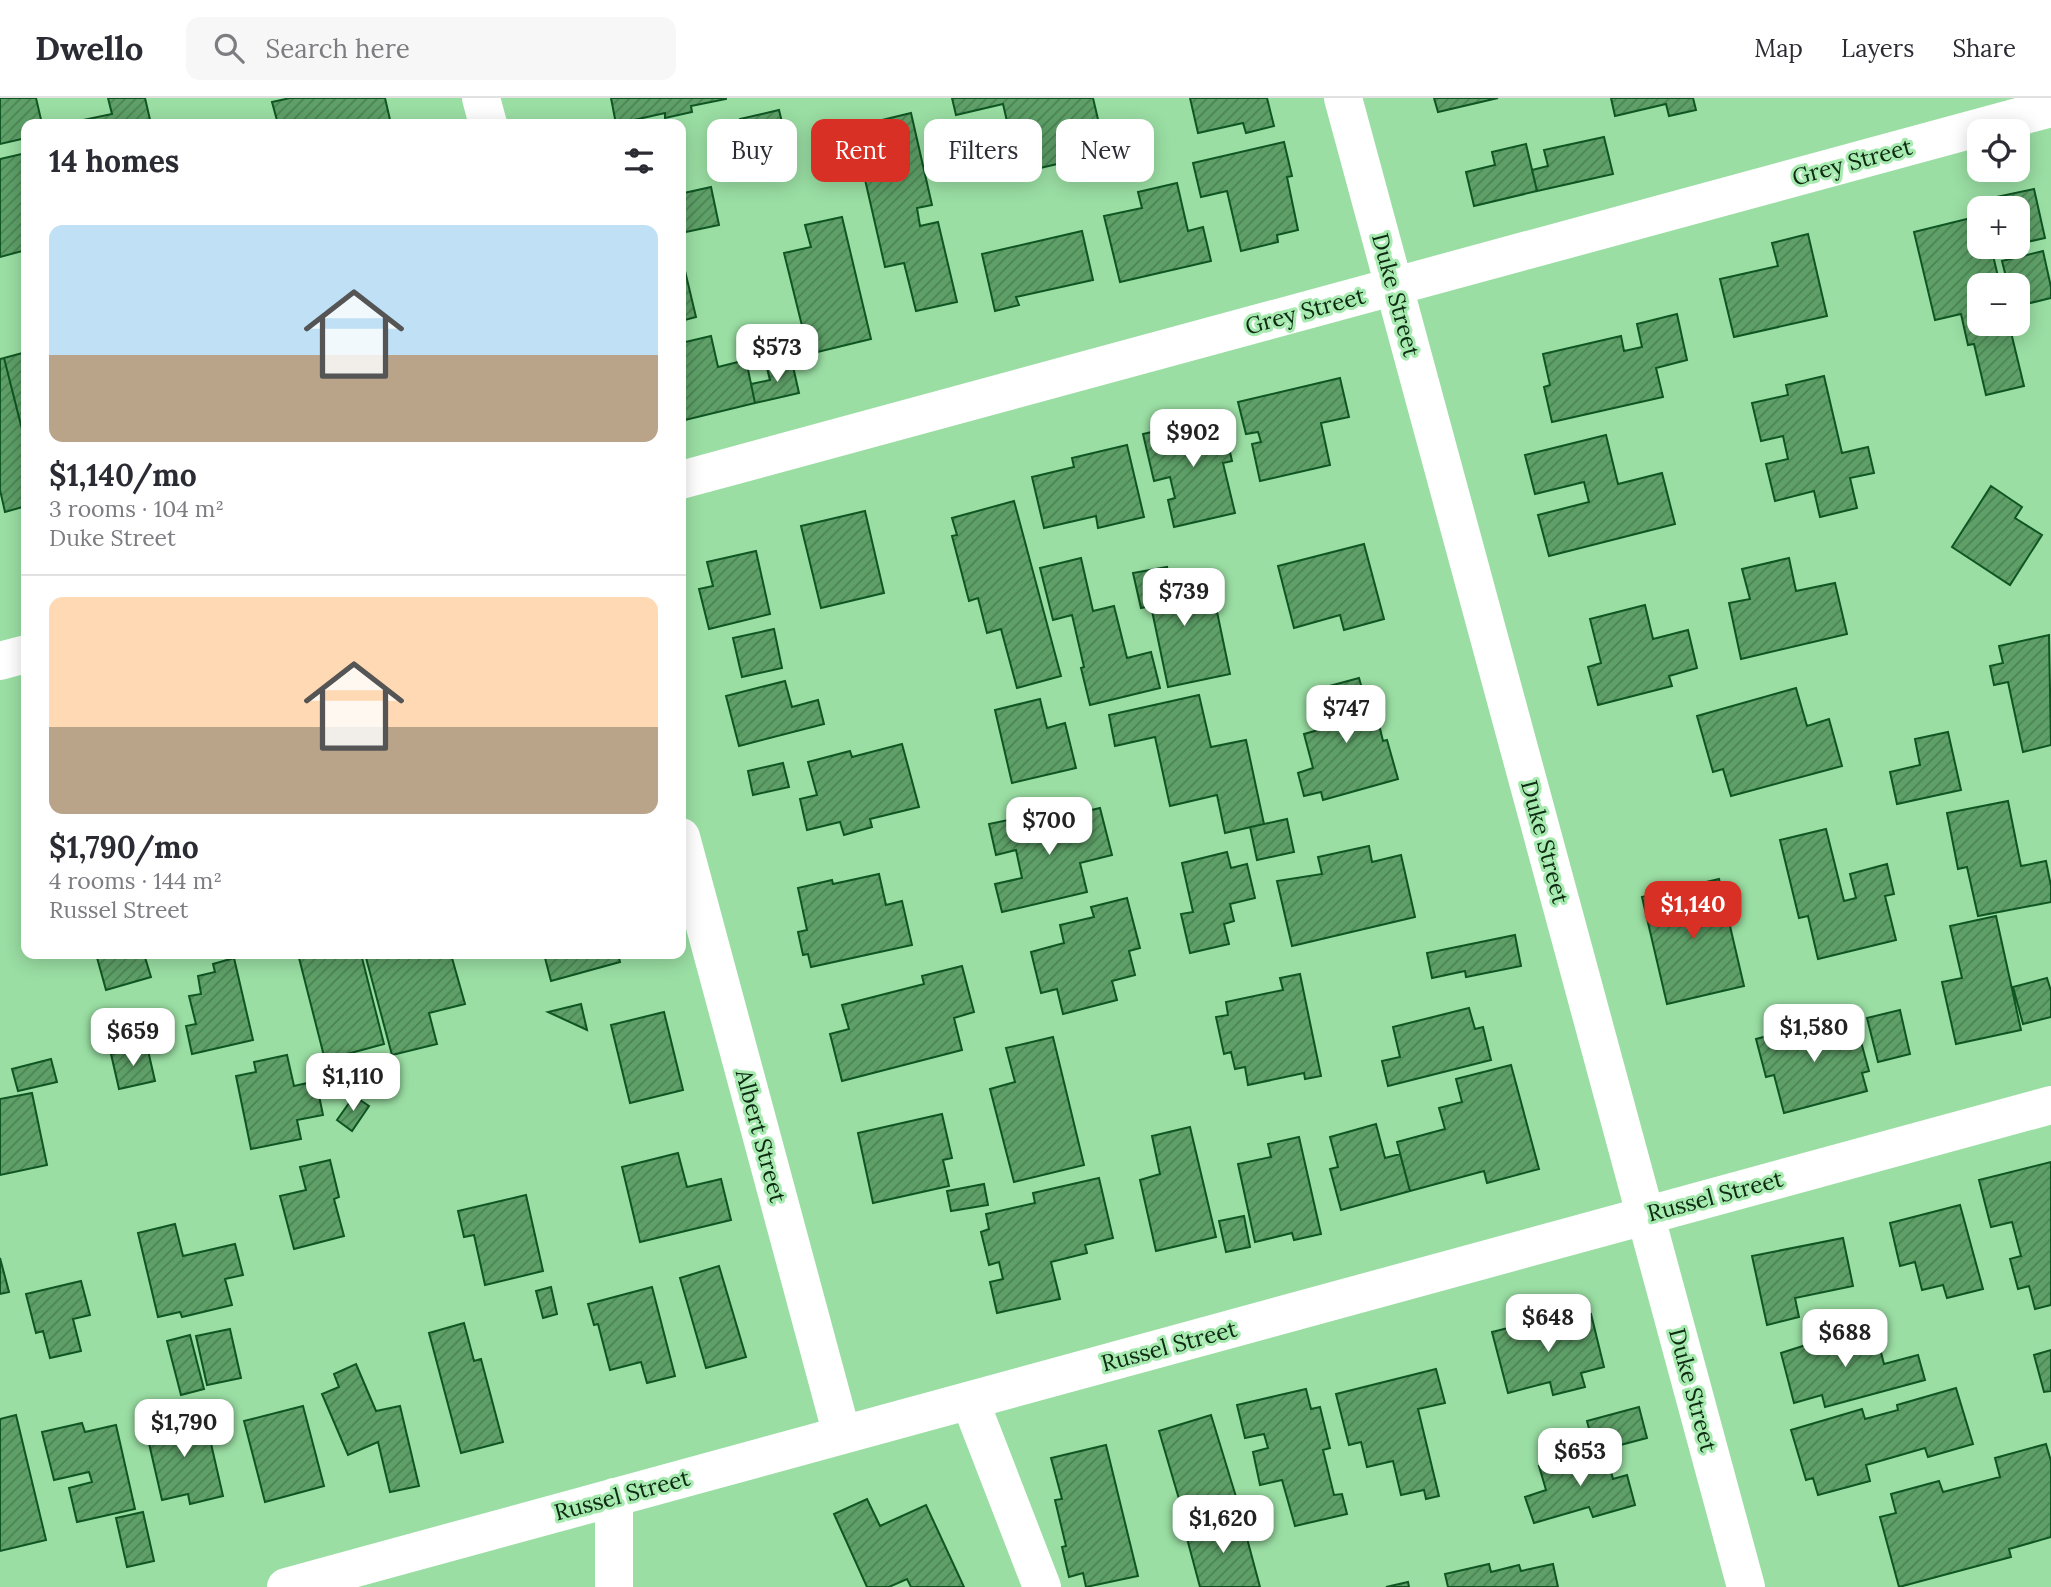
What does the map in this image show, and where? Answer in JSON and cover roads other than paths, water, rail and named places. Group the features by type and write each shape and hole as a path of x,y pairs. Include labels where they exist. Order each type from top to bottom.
{"street":[{"path":"481,98 487,119"},
{"name":"Duke Street","path":"1343,98 1746,1587"},
{"name":"Grey Street","path":"686,479 2051,108"},
{"path":"0,662 21,656"},
{"name":"Albert Street","path":"686,856 842,1435"},
{"name":"Russel Street","path":"286,1587 2051,1105"},
{"path":"970,1401 1042,1587"},
{"path":"614,1497 614,1587"}]}
